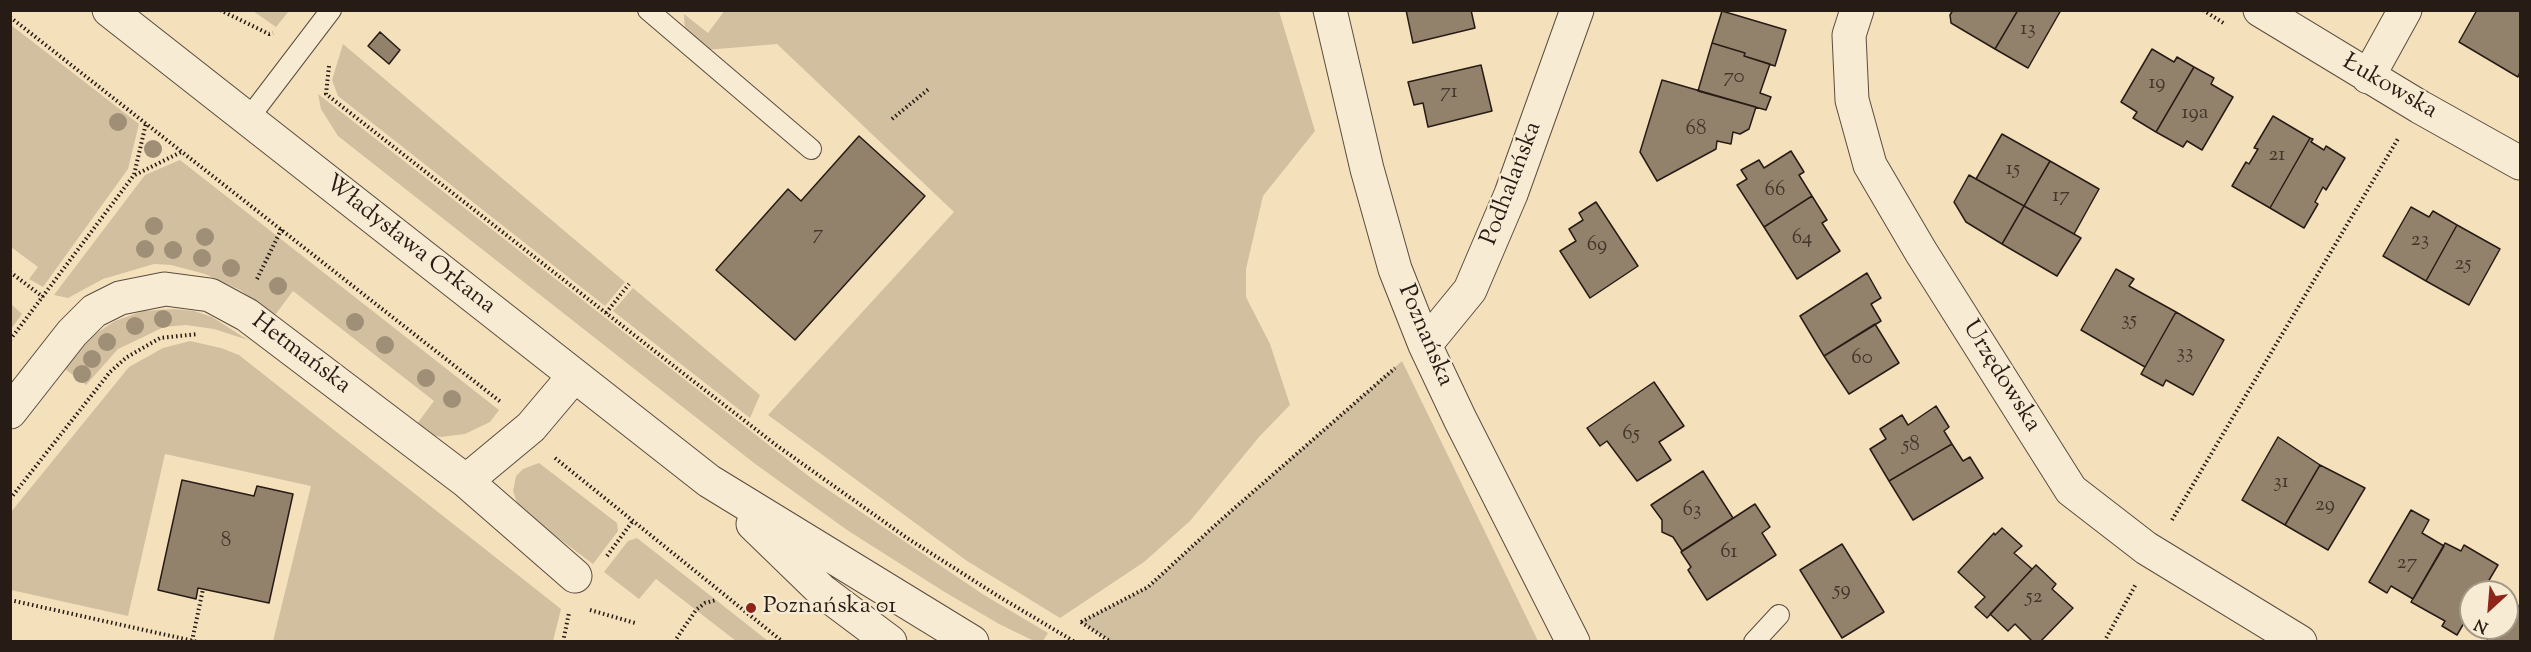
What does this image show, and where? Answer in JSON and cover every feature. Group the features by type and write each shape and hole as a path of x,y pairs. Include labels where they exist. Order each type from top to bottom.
{"street":[{"name":"Władysława Orkana","path":"109,10 709,481 822,591 890,642"},
{"name":"Poznańska","path":"1330,10 1367,169 1395,269 1414,353 1465,429 1572,642"},
{"name":"Podhalańska","path":"1414,353 1470,290 1511,194 1577,10"},
{"name":"Urzędowska","path":"1857,10 1849,35 1852,100 1870,165 1921,252 2071,490 2146,548 2300,642"},
{"name":"Łukowska","path":"2260,10 2368,77 2520,163"},
{"path":"2368,77 2404,10"},
{"name":"Hetmańska","path":"10,412 72,333 94,311 120,298 165,289 210,295 238,310 466,481 573,591"},
{"path":"466,481 531,427 574,376"},
{"name":"Władysława Orkana","path":"709,481 972,642"}],"lane":[{"path":"248,118 331,10"},
{"path":"648,10 811,149"},
{"path":"1754,642 1779,615"}],"path":[{"path":"220,10 269,34 283,31 330,63 326,94 606,313 839,491 998,596 1075,642"},
{"path":"10,17 282,228 531,427 558,462 783,642"},
{"path":"892,119 930,88"},
{"path":"2169,524 2402,132 2420,107"},
{"path":"10,340 134,175 146,123"},
{"path":"134,175 183,151"},
{"path":"238,310 254,285 282,228"},
{"path":"10,272 43,297"},
{"path":"606,313 629,284"},
{"path":"10,499 110,372 127,357 160,338 202,334"},
{"path":"1112,642 1081,622 1148,587 1222,519 1414,353"},
{"path":"606,558 632,522"},
{"path":"2104,642 2141,574"},
{"path":"192,641 204,589"},
{"path":"563,642 573,591"},
{"path":"10,600 198,642"},
{"path":"674,642 696,610 705,603 716,600"},
{"path":"582,608 635,623"}],"shaded area":[{"path":"725,10 1279,11 1315,131 1263,196 1246,269 1246,297 1270,344 1290,405 1259,437 1190,521 1144,562 1060,618 967,561 768,415 954,212 777,44 706,50 685,35 684,14 708,33"},
{"path":"253,11 289,11 276,27"},
{"path":"11,25 139,124 128,169 43,287 29,279 38,267 11,247"},
{"path":"343,44 625,282 605,306 338,96 332,80"},
{"path":"318,94 815,481 984,595 1048,633 1043,641 1034,641 999,624 943,591 847,530 754,463 338,136 321,109"},
{"path":"180,160 499,410 490,422 465,434 441,437 429,434 416,425 434,401 293,291 275,315 240,290 205,274 171,265 154,264 103,279 68,298 54,295 145,175"},
{"path":"633,288 760,395 750,418 613,311"},
{"path":"11,304 22,314 11,329"},
{"path":"174,309 194,311 212,317 248,340 214,329 186,325 164,327 118,349 86,385 65,369 92,336 115,321 143,311"},
{"path":"190,341 239,355 561,609 553,641 273,641 311,486 165,454 128,616 11,590 11,512 129,367 163,348"},
{"path":"1402,361 1538,641 1112,642 1081,622 1148,587"},
{"path":"539,463 617,523 618,531 593,564 521,510 513,491 516,476 523,469"},
{"path":"637,538 768,641 736,641 656,579 639,599 604,572 628,541"}],"building":[{"path":"1406,10 1471,10 1475,28 1413,43"},
{"path":"1953,10 2018,10 1995,49 1951,23 1950,15"},
{"path":"2018,10 2061,10 2028,68 1995,49"},
{"path":"2477,10 2520,10 2520,72 2518,77 2459,42"},
{"path":"1722,11 1786,30 1775,66 1744,56 1745,53 1712,43"},
{"path":"380,32 400,50 389,64 368,46"},
{"path":"1712,43 1745,53 1744,56 1770,64 1760,93 1771,97 1766,110 1698,91"},
{"path":"2152,49 2174,62 2177,57 2194,67 2156,132 2133,118 2137,112 2121,102"},
{"path":"1481,65 1492,111 1428,127 1423,103 1414,105 1408,82"},
{"path":"2194,67 2214,78 2211,84 2233,97 2202,150 2187,141 2183,147 2156,132"},
{"path":"1662,80 1756,107 1749,129 1740,134 1733,132 1731,144 1717,141 1716,149 1657,181 1640,152"},
{"path":"2273,116 2310,138 2270,208 2232,186 2246,162 2249,164 2258,149 2254,148"},
{"path":"2002,134 2050,161 2024,206 1976,179"},
{"path":"859,136 925,196 795,340 716,270 788,189 801,201"},
{"path":"2310,138 2313,139 2311,142 2324,150 2326,146 2345,158 2326,190 2323,187 2315,202 2318,204 2304,228 2270,208"},
{"path":"1791,151 1804,172 1799,175 1812,196 1764,227 1737,185 1747,179 1741,170 1759,160 1764,168"},
{"path":"2050,161 2099,189 2074,234 2024,206"},
{"path":"1969,175 2024,206 2002,244 1966,222 1954,202"},
{"path":"1812,196 1827,220 1822,223 1840,251 1797,279 1764,227"},
{"path":"1596,202 1638,266 1590,298 1560,251 1576,241 1569,229 1583,220 1579,213"},
{"path":"2024,206 2081,238 2057,276 2002,244"},
{"path":"2411,207 2429,217 2433,211 2457,225 2426,281 2383,256"},
{"path":"2457,225 2500,249 2469,305 2426,281"},
{"path":"2116,269 2134,279 2129,286 2176,312 2145,367 2081,330"},
{"path":"1867,273 1881,298 1871,304 1881,321 1824,356 1800,316"},
{"path":"2176,312 2224,340 2193,395 2166,380 2163,386 2141,374"},
{"path":"1875,324 1899,363 1849,394 1824,356"},
{"path":"1654,382 1684,426 1659,442 1671,460 1637,481 1607,441 1600,446 1587,428"},
{"path":"1936,406 1949,427 1944,431 1952,444 1889,481 1870,449 1886,439 1880,429 1902,415 1908,425"},
{"path":"2278,437 2320,465 2285,525 2242,500"},
{"path":"1952,444 1963,461 1970,457 1983,478 1913,520 1889,481"},
{"path":"2320,465 2365,488 2328,550 2285,525"},
{"path":"1703,471 1733,518 1682,551 1673,537 1662,532 1662,520 1651,505"},
{"path":"182,480 254,496 257,486 293,494 269,603 198,588 196,599 158,590"},
{"path":"1755,504 1770,527 1762,533 1776,555 1707,600 1688,570 1691,567 1681,552"},
{"path":"2411,510 2429,520 2422,533 2444,546 2413,599 2391,586 2387,593 2369,582"},
{"path":"2002,528 2022,546 2014,553 2032,569 1987,618 1975,607 1985,597 1958,572 1994,533 1995,535"},
{"path":"2445,543 2461,551 2464,545 2498,565 2489,580 2459,580 2459,632 2457,635 2442,626 2445,621 2411,602"},
{"path":"1842,544 1884,612 1842,638 1800,570"},
{"path":"2036,565 2056,584 2052,589 2073,608 2040,642 2033,642 2015,624 2008,631 1990,614"},
{"path":"2520,604 2520,642 2486,642 2487,640 2519,640"}],"place":[{"name":"Poznańska 01","path":"751,608"}]}
